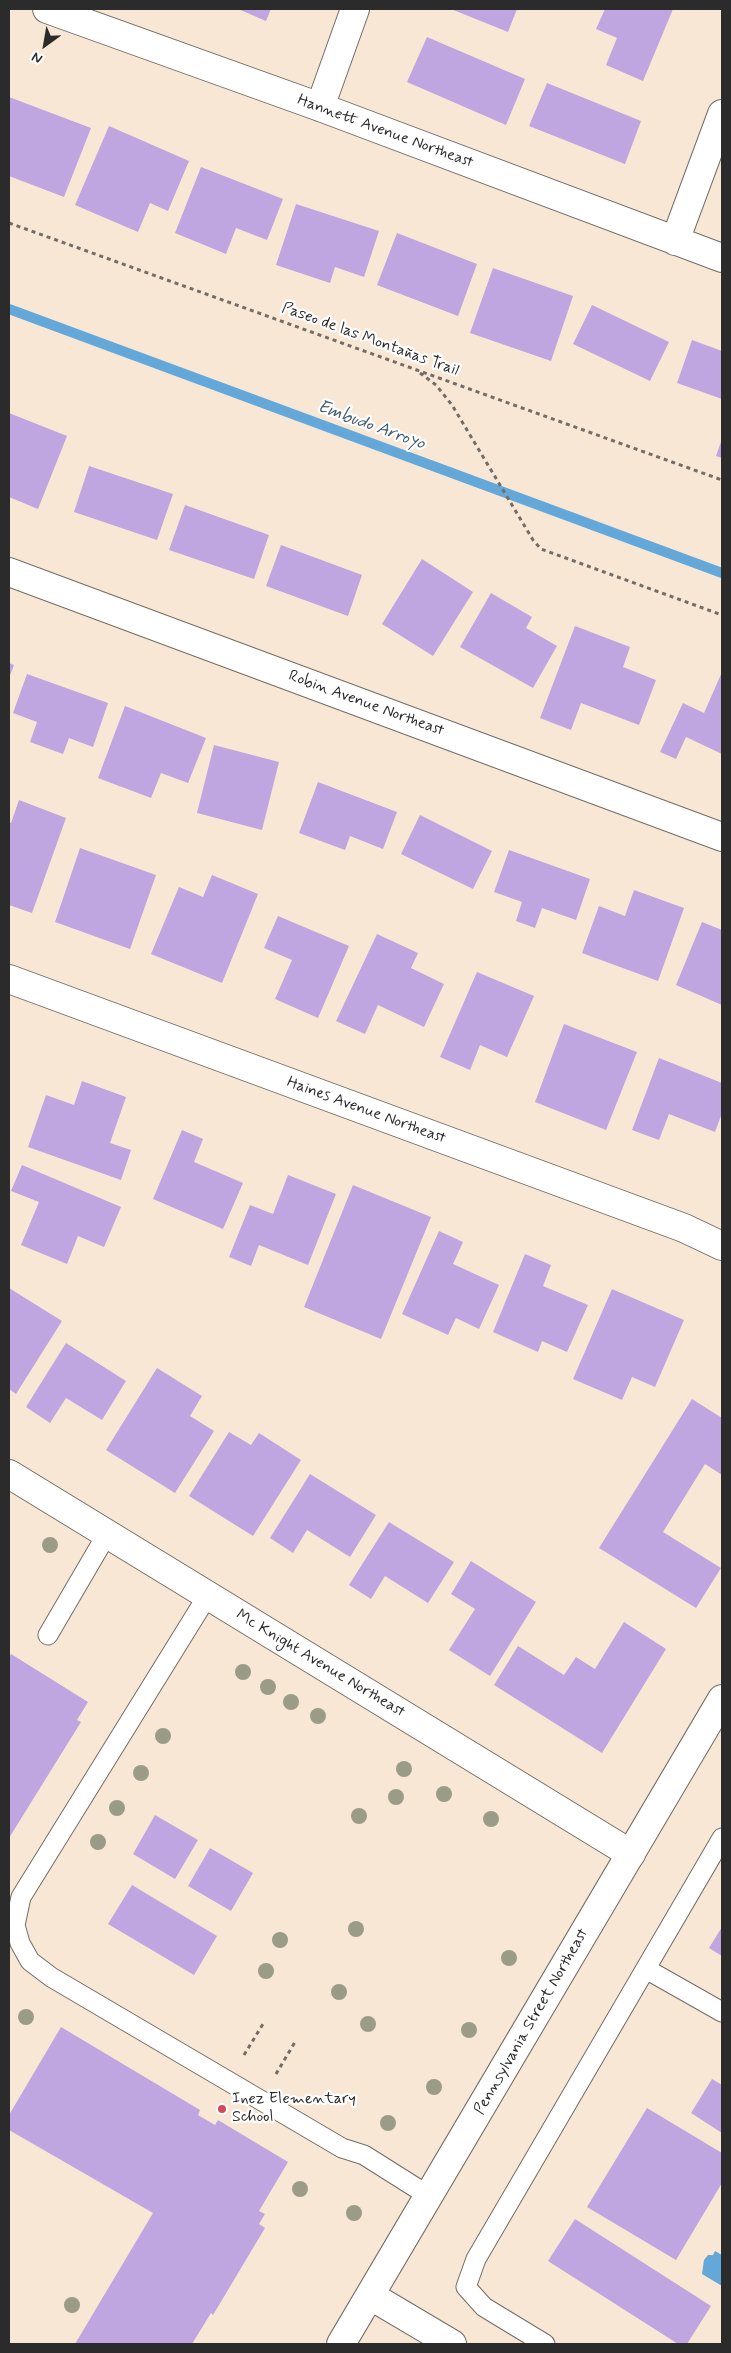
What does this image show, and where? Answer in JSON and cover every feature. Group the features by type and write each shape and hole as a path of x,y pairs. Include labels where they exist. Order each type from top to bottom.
{"street":[{"name":"Hannett Avenue Northeast","path":"47,9 320,107 722,258"},
{"path":"320,107 355,9"},
{"path":"674,240 722,114"},
{"name":"Robin Avenue Northeast","path":"9,572 722,837"},
{"name":"Haines Avenue Northeast","path":"9,982 684,1228 722,1246"},
{"name":"Mc Knight Avenue Northeast","path":"9,1474 630,1854"},
{"name":"Pennsylvania Street Northeast","path":"341,2344 722,1699"},
{"path":"370,2296 452,2344"}],"lane":[{"path":"48,1635 107,1534"},
{"path":"208,1596 22,1897 15,1925 20,1943 30,1961 51,1977 342,2148 364,2154 429,2196"},
{"path":"545,2344 484,2307 466,2287 476,2259 722,1838"},
{"path":"646,1969 722,2012"}],"path":[{"name":"Paseo de las Montañas Trail","path":"9,223 722,480"},
{"path":"418,371 436,385 452,405 534,540 541,548 722,615"},
{"path":"244,2055 263,2024"},
{"path":"276,2074 295,2042"}],"water":[{"path":"715,2251 722,2255 722,2286 702,2274 704,2260 708,2255 713,2255"}],"building":[{"path":"238,9 271,9 266,21"},
{"path":"451,9 517,9 508,32"},
{"path":"605,9 673,9 643,81 606,65 617,38 596,29"},
{"path":"427,37 525,79 506,125 407,82"},
{"path":"547,83 641,121 625,164 529,126"},
{"path":"9,97 91,128 64,197 9,176"},
{"path":"109,126 189,161 168,211 150,203 138,232 75,205"},
{"path":"201,167 283,199 267,240 236,228 226,254 175,233"},
{"path":"296,204 379,231 364,277 335,267 330,283 276,265"},
{"path":"397,233 477,264 458,316 377,285"},
{"path":"493,268 573,296 551,361 470,333"},
{"path":"592,305 669,342 650,381 573,344"},
{"path":"692,340 722,351 722,399 677,383"},
{"path":"9,413 67,436 38,509 9,497"},
{"path":"722,439 722,458 716,456"},
{"path":"89,466 173,494 157,540 74,512"},
{"path":"185,505 269,535 254,579 169,550"},
{"path":"281,545 362,575 348,616 266,586"},
{"path":"422,559 473,592 433,656 382,624"},
{"path":"491,593 532,617 526,628 557,646 533,688 460,647"},
{"path":"575,626 630,647 623,667 656,680 639,725 581,703 571,730 540,718"},
{"path":"9,663 14,665 9,678"},
{"path":"722,672 722,754 686,737 676,759 660,752 683,703 704,713"},
{"path":"27,674 108,703 93,747 69,738 63,754 30,742 37,722 13,713"},
{"path":"125,706 206,738 188,783 161,773 151,798 98,778"},
{"path":"214,745 279,762 262,830 197,813"},
{"path":"318,782 397,812 383,849 350,836 345,850 299,833"},
{"path":"19,800 66,818 32,913 9,905 9,822 11,823"},
{"path":"420,815 492,851 473,889 401,854"},
{"path":"80,848 156,875 130,949 55,922"},
{"path":"509,850 590,879 576,920 542,908 535,928 516,921 522,902 494,892"},
{"path":"212,875 258,894 222,983 151,954 179,887 203,897"},
{"path":"634,890 684,908 658,981 582,953 599,906 625,916"},
{"path":"278,916 349,946 318,1018 275,999 292,960 264,948"},
{"path":"702,922 722,930 722,1005 676,985"},
{"path":"377,934 418,953 411,968 444,984 424,1027 378,1005 365,1034 336,1021"},
{"path":"477,972 534,996 507,1057 480,1045 470,1070 440,1057"},
{"path":"564,1024 637,1052 606,1130 535,1102"},
{"path":"659,1058 722,1083 722,1113 715,1132 669,1114 659,1140 632,1130"},
{"path":"82,1081 126,1097 110,1143 131,1150 121,1180 28,1147 46,1095 74,1105"},
{"path":"182,1130 203,1139 194,1162 243,1183 223,1229 153,1199"},
{"path":"22,1165 121,1207 104,1247 78,1236 67,1264 21,1245 39,1202 11,1191"},
{"path":"288,1175 336,1194 308,1265 259,1245 251,1266 229,1257 250,1205 273,1214"},
{"path":"353,1185 431,1217 381,1339 304,1307"},
{"path":"439,1231 463,1242 453,1264 499,1285 479,1329 456,1318 448,1335 402,1314"},
{"path":"525,1254 551,1265 543,1286 588,1305 567,1352 542,1341 538,1352 493,1332"},
{"path":"9,1288 62,1321 16,1394 9,1389"},
{"path":"612,1289 684,1320 655,1387 632,1377 622,1400 573,1379"},
{"path":"66,1343 126,1381 102,1420 66,1398 50,1423 26,1407"},
{"path":"157,1368 202,1396 190,1416 214,1431 175,1493 106,1450"},
{"path":"692,1399 722,1418 722,1475 705,1464 663,1532 721,1568 696,1608 599,1548"},
{"path":"229,1432 251,1445 259,1433 301,1460 253,1536 189,1496"},
{"path":"310,1474 376,1515 350,1557 307,1530 293,1553 270,1538"},
{"path":"389,1522 454,1562 428,1603 385,1576 371,1599 349,1585"},
{"path":"471,1561 536,1602 490,1676 449,1650 475,1609 451,1594"},
{"path":"624,1622 666,1649 602,1753 494,1685 518,1646 564,1675 576,1657 595,1669"},
{"path":"11,1654 88,1702 77,1720 81,1722 9,1838 9,1658"},
{"path":"155,1815 198,1840 175,1879 133,1854"},
{"path":"210,1848 253,1873 231,1911 188,1886"},
{"path":"132,1885 217,1936 194,1975 108,1924"},
{"path":"722,1927 722,1956 709,1948"},
{"path":"61,2027 200,2110 198,2115 215,2125 218,2120 288,2162 259,2211 265,2214 259,2224 265,2228 213,2315 211,2313 192,2344 75,2344 153,2213 9,2130 9,2115"},
{"path":"712,2079 722,2085 722,2133 691,2113"},
{"path":"647,2108 722,2153 722,2183 676,2260 587,2207"},
{"path":"575,2219 711,2306 687,2344 678,2344 548,2261"}],"waterway":[{"name":"Embudo Arroyo","path":"9,309 722,573"}],"place":[{"name":"Inez Elementary School","path":"222,2109"}]}
